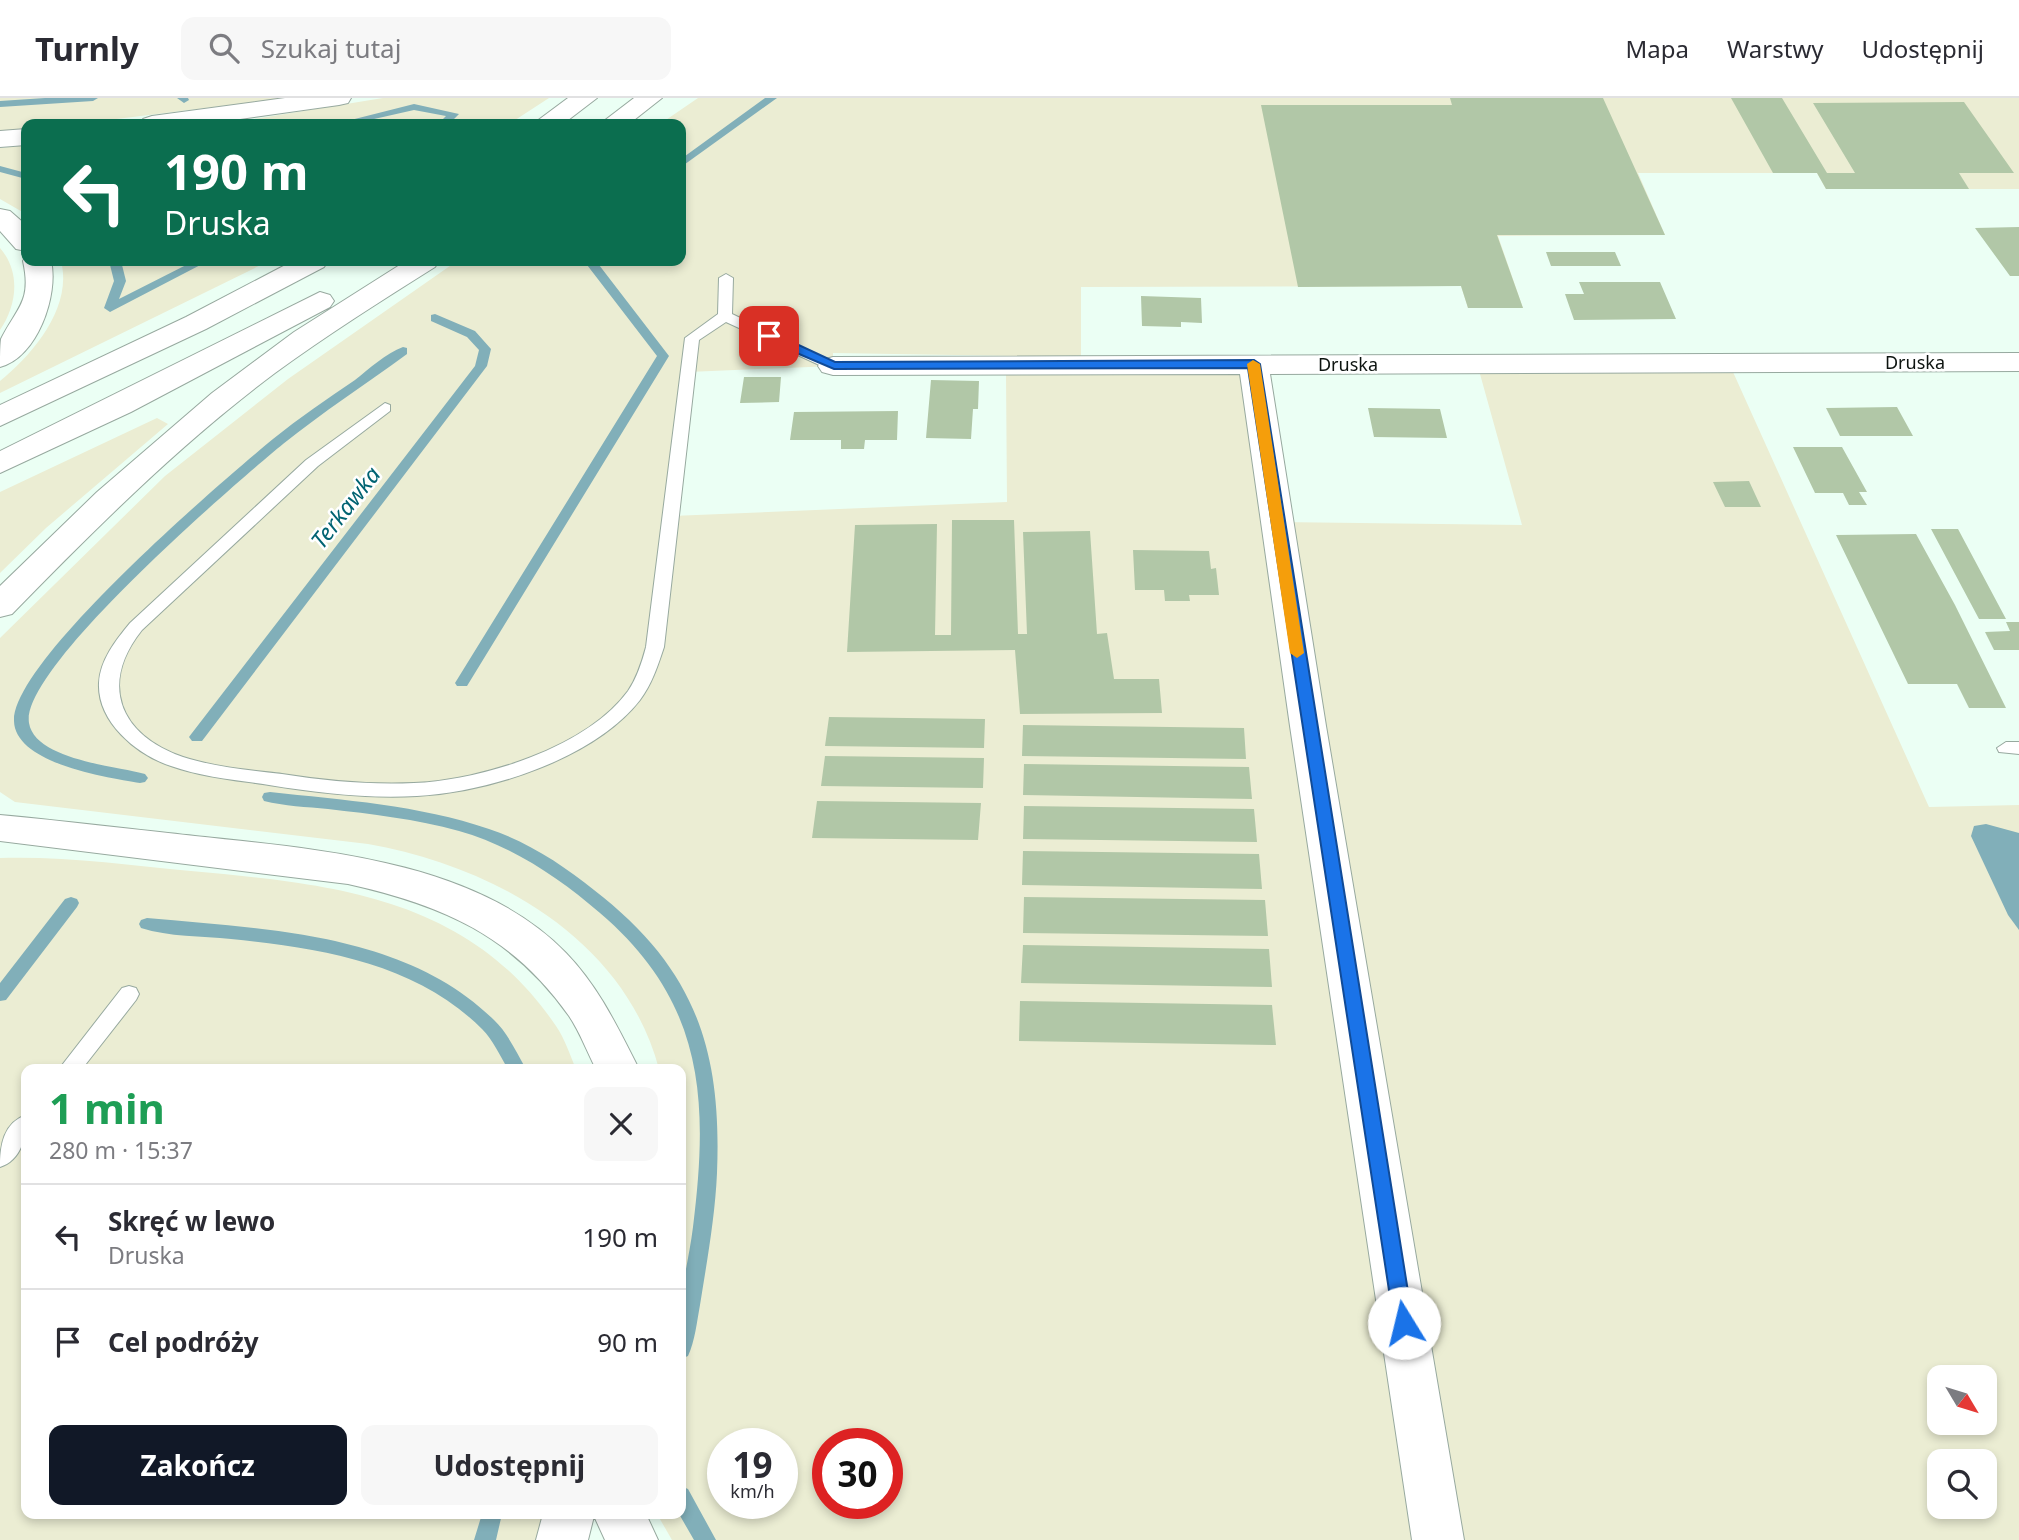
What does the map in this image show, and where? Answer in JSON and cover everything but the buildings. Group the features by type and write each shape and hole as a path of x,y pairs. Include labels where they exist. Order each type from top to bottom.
{"main road":[{"path":"188,119 339,98"},
{"path":"554,119 585,98"},
{"path":"620,119 650,98"},
{"path":"0,139 21,137"},
{"path":"0,218 21,238"},
{"path":"0,358 31,318 40,290 38,266"},
{"path":"0,416 173,334 304,266"},
{"path":"0,463 237,345 385,266"},
{"path":"0,606 90,514 178,436 305,337 417,266"},
{"name":"Druska","path":"834,366 2019,362"},
{"path":"1254,364 1310,740 1438,1540"},
{"path":"0,828 323,864 406,882 465,903 526,941 556,967 588,1009 615,1064"},
{"path":"562,1540 568,1519"},
{"path":"622,1519 632,1540"}],"lane":[{"path":"386,408 312,463 150,611 127,637 115,658 108,683 111,703 125,726 143,743 168,758 202,768 298,783 403,790 472,782 510,770 553,753 611,717 632,697 647,674 655,647 692,338 725,316 726,278"},
{"name":"Druska","path":"725,316 834,366"},
{"path":"73,1064 129,994"},
{"path":"0,1158 21,1131"}],"green space":[{"path":"0,98 287,98 117,119 21,119 21,129 0,131"},
{"path":"383,98 549,98 517,119 254,119"},
{"path":"698,98 2019,98 2019,189 1826,189 1817,173 1638,173 1665,235 1498,236 1523,308 1468,308 1461,286 1081,287 1081,357 833,353 833,366 688,372 672,516 1007,502 1006,375 1255,374 1278,522 1522,525 1480,374 1733,372 1929,807 2019,805 2019,1540 672,1540 660,1519 686,1519 686,1064 657,1064 642,1023 616,982 585,946 547,916 506,890 461,870 415,855 368,844 15,802 0,792 0,638 165,476 288,379 450,266 686,266 686,119 667,119"},
{"path":"21,146 21,211 0,199 0,148"},
{"path":"0,248 11,267 14,289 10,310 0,330"},
{"path":"62,266 259,266 0,393 0,381 37,343 56,312 63,278"},
{"path":"157,418 168,424 46,528 0,573 0,492"},
{"path":"0,858 72,860 244,876 346,892 394,905 440,924 482,949 521,983 556,1026 574,1064 21,1064 21,1519 543,1519 538,1540 0,1540"}],"water":[{"path":"1986,824 2019,833 2019,930 2008,915 1971,836 1974,826"}],"waterway":[{"path":"0,104 93,98"},
{"path":"686,160 772,98"},
{"path":"362,119 414,107 454,114 448,119"},
{"path":"0,169 21,175"},
{"path":"116,266 120,281 110,308 192,266"},
{"path":"462,683 663,356 594,266"},
{"name":"Terkawka","path":"197,737 481,366 485,349 471,334 435,318"},
{"path":"140,778 71,763 38,747 27,736 21,722 27,697 50,662 86,620 175,532 279,441 403,351"},
{"path":"270,797 405,814 458,825 499,839 543,862 597,901 653,956 676,989 692,1025 702,1064 707,1104 707,1188 686,1324"},
{"name":"Terkawka","path":"0,995 71,903"},
{"path":"147,924 301,942 356,953 407,970 453,994 490,1026 514,1064"},
{"path":"686,1505 705,1540"},
{"path":"485,1540 491,1519"}],"slow traffic":[{"path":"1253,364 1297,653"}],"route":[{"path":"769,336 834,366 1254,364 1312,753 1404,1323"}]}
